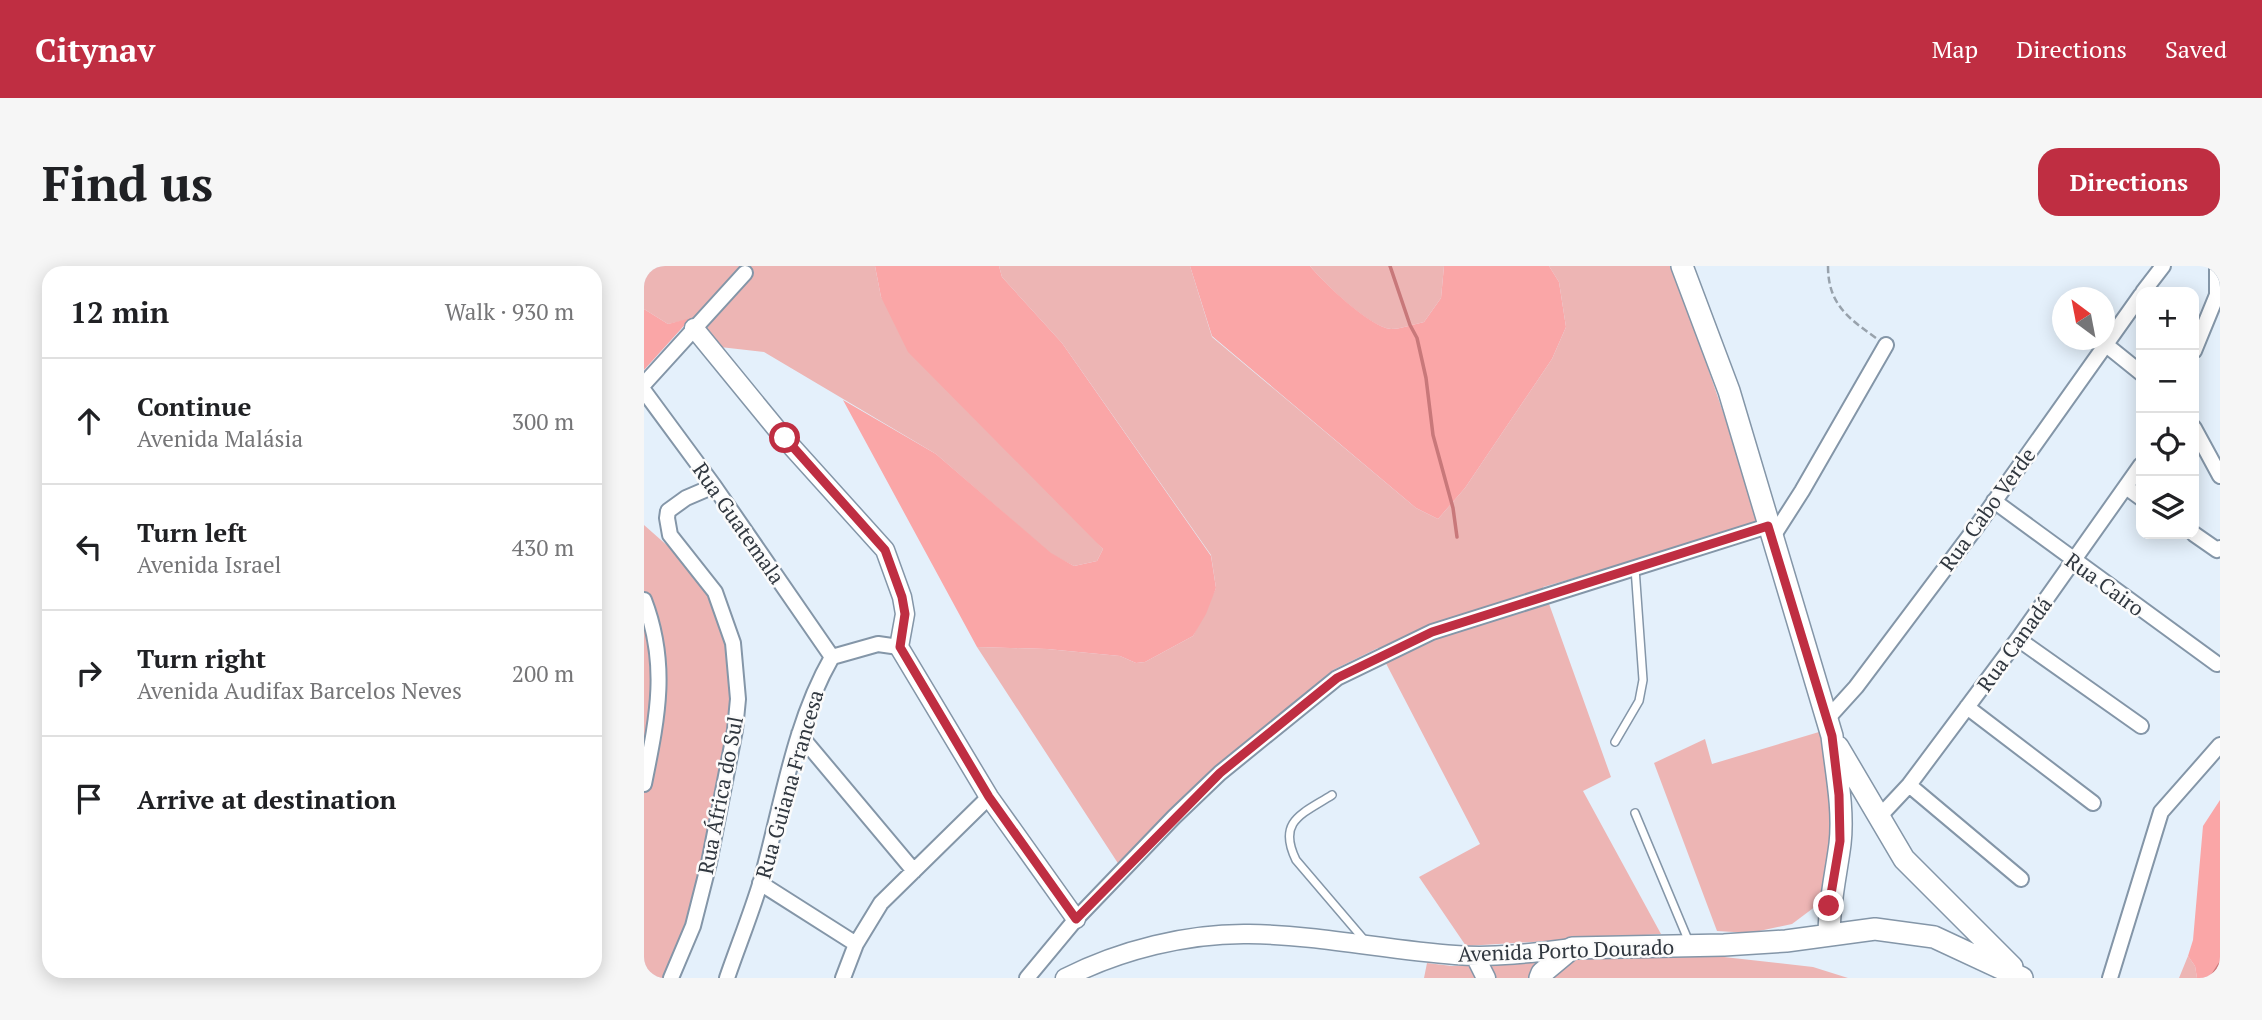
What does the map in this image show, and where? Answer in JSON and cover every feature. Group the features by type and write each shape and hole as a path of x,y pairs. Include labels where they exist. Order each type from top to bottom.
{"main road":[{"path":"1682,266 1729,391 1830,727 1839,795 1840,841 1829,906 1829,935"},
{"path":"1830,727 1904,859 2022,978"},
{"path":"1724,945 1782,935 1805,925 1829,906"},
{"name":"Avenida Porto Dourado","path":"1572,948 1724,945 1786,941 1875,929 1934,937 2022,978"},
{"path":"1540,978 1542,972 1572,948"}],"street":[{"name":"Rua Cabo Verde","path":"2147,287 2163,266"},
{"path":"2194,350 2217,295 2217,266"},
{"path":"644,384 745,273"},
{"name":"Rua Cabo Verde","path":"2115,330 2136,301"},
{"path":"694,328 785,438 885,550 904,606 900,647 989,797 1076,919"},
{"path":"1027,978 1076,919 1220,773 1337,678 1432,632 1635,568 1770,532 1802,491 1886,345"},
{"name":"Rua Cabo Verde","path":"1830,727 1856,687 1994,501 2101,350"},
{"path":"2112,350 2136,369"},
{"name":"Rua Guatemala","path":"644,391 714,486 832,657"},
{"path":"2199,437 2220,476"},
{"name":"Rua Canadá","path":"1879,817 1909,785 2018,639 2136,472"},
{"name":"Rua África do Sul","path":"671,978 693,926 709,863 735,730 737,699 733,643 715,592 670,536 667,518 668,511 686,498 714,486"},
{"path":"2126,487 2136,494"},
{"name":"Rua Cairo","path":"1994,501 2217,664"},
{"path":"2199,537 2219,550"},
{"path":"644,600 659,654 661,677 644,785"},
{"path":"2018,639 2141,726"},
{"path":"832,657 878,644 900,647"},
{"name":"Rua Guiana Francesa","path":"727,978 760,883 799,734 819,680 832,657"},
{"path":"1967,707 2093,803"},
{"path":"799,734 914,871"},
{"path":"2110,978 2161,812 2220,745"},
{"path":"1909,785 2021,879"},
{"path":"843,978 856,944 881,903 989,797"},
{"path":"760,883 856,944"},
{"name":"Avenida Porto Dourado","path":"1065,978 1104,961 1143,949 1200,937 1249,934 1496,957 1572,948"},
{"path":"1475,956 1486,978"}],"lane":[{"path":"1615,742 1639,701 1643,680 1635,568"},
{"path":"1332,795 1299,816 1289,830 1289,845 1296,860 1369,945"},
{"path":"1635,813 1690,945"}],"path":[{"path":"1828,266 1831,290 1841,310 1886,345"}],"shaded area":[{"path":"644,266 875,266 881,297 1103,549 1097,561 1074,566 1051,554 936,454 764,352 720,347 694,328 691,319 668,324 644,309"},
{"path":"875,266 999,266 1002,277 1062,343 1211,556 1216,588 1206,614 1193,636 1145,662 1136,663 1120,656 1047,649 977,647 843,400 936,454 1051,553 1074,566 1097,561 1103,549 908,352 881,297"},
{"path":"999,266 1190,266 1212,337 1416,508 1438,519 1465,488 1552,359 1566,327 1559,282 1549,266 1673,266 1751,494 1757,526 1543,587 1611,777 1583,791 1661,934 1466,946 1419,877 1480,844 1378,648 1333,670 1233,757 1123,871 977,647 1047,649 1120,656 1136,663 1145,662 1193,636 1216,588 1211,555 1062,343 1002,277"},
{"path":"1190,266 1310,266 1360,313 1391,329 1424,322 1441,298 1444,266 1549,266 1559,282 1566,327 1552,359 1465,488 1438,519 1416,508 1212,336"},
{"path":"1310,266 1444,266 1441,298 1424,322 1391,329 1359,313"},
{"path":"644,309 668,324 691,318 644,370"},
{"path":"644,525 678,555 708,591 724,638 732,683 734,722 706,875 669,978 644,978"},
{"path":"1819,732 1827,750 1831,805 1831,857 1820,903 1792,924 1750,933 1717,931 1654,763 1705,739 1712,764"},
{"path":"2220,800 2220,978 2197,978 2195,966 2188,956 2193,940 2203,826"},
{"path":"1679,952 1813,967 1848,978 1424,978 1427,963 1452,966"},
{"path":"2188,956 2195,966 2197,978 2179,978"}],"waterway":[{"path":"1390,266 1417,338 1426,378 1433,435 1453,508 1457,537"},
{"path":"2211,978 2220,964"}],"route":[{"path":"785,438 853,511 885,550 902,597 905,614 900,647 989,797 1076,919 1220,773 1337,678 1432,632 1768,526 1832,736 1839,795 1840,841 1829,906"}]}
